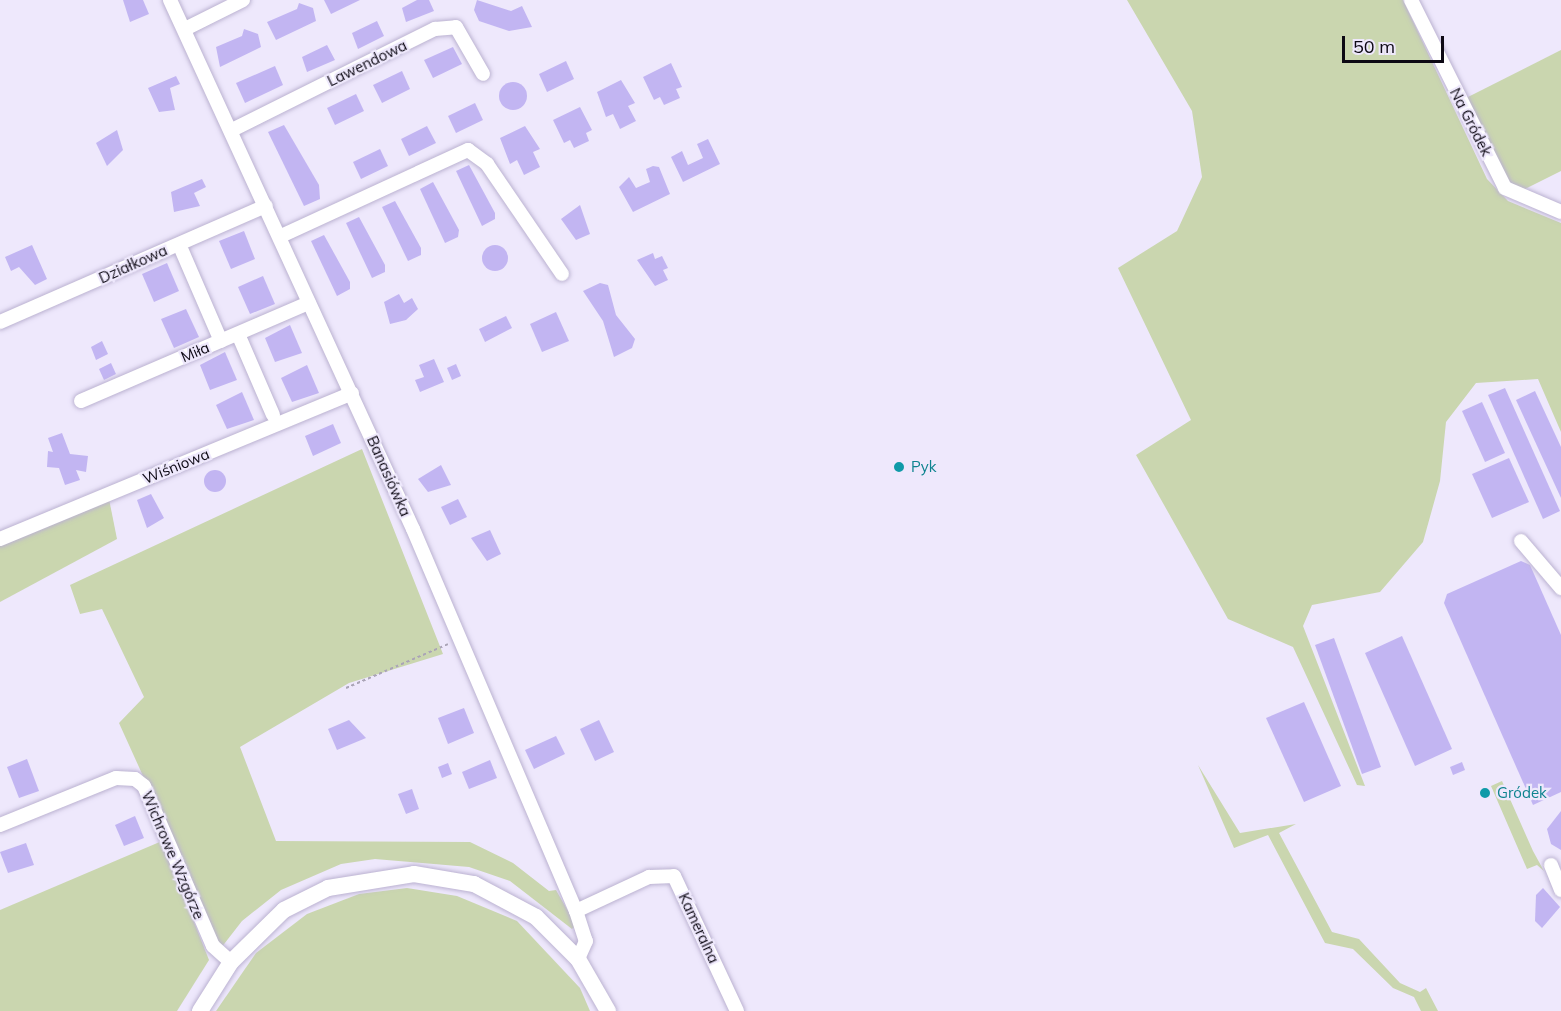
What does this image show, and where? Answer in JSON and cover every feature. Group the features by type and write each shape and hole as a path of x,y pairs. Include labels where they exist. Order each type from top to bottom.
{"main road":[{"path":"200,1011 231,962 272,920 312,893 375,876 414,874 474,884 536,917 578,959 608,1011"}],"street":[{"name":"Banasiówka","path":"170,0 282,236 309,303 352,393 576,911 586,941 578,959"},
{"path":"185,29 243,0"},
{"name":"Na Gródek","path":"1411,0 1505,188 1561,212"},
{"name":"Lawendowa","path":"232,130 435,29 456,27 483,74"},
{"path":"282,236 468,150 487,164 562,274"},
{"name":"Działkowa","path":"0,322 266,206"},
{"path":"182,251 221,340"},
{"name":"Miła","path":"81,401 309,303"},
{"path":"238,334 273,415"},
{"name":"Wiśniowa","path":"0,539 352,393"},
{"path":"1521,541 1561,588"},
{"name":"Wichrowe Wzgórze","path":"0,825 116,778 135,778 144,786 213,946 231,962"},
{"path":"1551,865 1561,890"},
{"name":"Kameralna","path":"576,911 649,877 674,876 737,1011"}],"path":[{"path":"346,688 459,639"}],"green space":[{"path":"1127,0 1403,0 1487,179 1508,201 1561,223 1561,432 1538,379 1476,383 1446,422 1440,481 1423,542 1380,592 1312,605 1303,626 1365,786 1357,785 1293,647 1228,619 1136,455 1191,420 1118,268 1177,231 1202,177 1192,111"},
{"path":"1561,50 1561,171 1519,192 1502,175 1466,98"},
{"path":"362,449 443,654 349,683 240,747 276,841 470,842 513,863 549,891 556,890 576,925 572,929 510,881 469,867 375,859 341,864 281,890 242,921 221,948 119,723 144,697 102,609 80,614 70,585"},
{"path":"107,489 117,539 0,602 0,533"},
{"path":"1198,765 1240,833 1296,824 1279,833 1332,932 1359,939 1400,983 1420,992 1426,988 1438,1011 1421,1011 1414,997 1393,988 1353,949 1325,943 1268,835 1234,848"},
{"path":"1502,781 1544,871 1537,865 1527,869 1491,786"},
{"path":"162,841 209,960 177,1011 0,1011 0,910"},
{"path":"407,888 457,896 517,921 580,988 590,1011 216,1011 256,953 307,914 359,894"}],"building":[{"path":"123,0 143,0 149,14 130,22"},
{"path":"324,0 360,0 331,14"},
{"path":"417,0 429,0 434,11 406,22 402,8"},
{"path":"477,0 511,11 522,6 532,27 509,31 479,21 474,10"},
{"path":"299,3 313,8 316,21 276,40 267,22 297,9"},
{"path":"377,21 384,36 358,49 352,33"},
{"path":"244,29 258,34 261,47 220,67 216,47 242,36"},
{"path":"327,45 335,60 307,72 302,57"},
{"path":"453,47 462,64 433,78 424,60"},
{"path":"566,61 574,79 547,92 539,74"},
{"path":"671,63 682,87 676,89 680,98 664,105 660,97 654,100 643,77"},
{"path":"275,66 283,85 245,103 236,83"},
{"path":"402,71 410,89 382,103 373,85"},
{"path":"176,76 180,84 170,88 175,110 159,112 148,88"},
{"path":"621,80 635,103 628,106 636,121 620,129 613,114 606,117 597,92"},
{"path":"513,82 523,86 527,96 523,106 513,110 503,106 499,96 503,86"},
{"path":"356,94 364,111 335,125 327,108"},
{"path":"475,103 483,120 456,133 448,116"},
{"path":"580,107 592,130 586,133 589,141 574,148 570,140 564,143 553,120"},
{"path":"284,125 319,185 320,199 304,206 268,132"},
{"path":"427,126 436,143 409,156 401,139"},
{"path":"525,126 540,149 533,152 540,167 524,175 517,160 510,164 500,138"},
{"path":"117,130 123,150 107,166 96,143"},
{"path":"708,139 720,164 683,182 671,157 682,151 688,165 703,158 697,144"},
{"path":"380,149 388,166 361,179 353,162"},
{"path":"469,165 495,213 495,219 482,226 456,171"},
{"path":"653,166 659,167 670,194 633,212 619,187 629,177 636,188 650,182 646,169"},
{"path":"202,179 206,187 194,193 200,206 174,212 171,192"},
{"path":"433,182 459,230 458,237 445,243 420,189"},
{"path":"395,201 421,248 421,255 408,261 382,207"},
{"path":"580,205 590,234 576,240 561,219"},
{"path":"359,217 385,265 385,272 372,278 346,223"},
{"path":"244,231 255,259 231,269 219,241"},
{"path":"324,235 350,282 350,289 337,296 311,241"},
{"path":"32,245 47,279 35,285 19,267 11,271 5,257"},
{"path":"495,245 504,249 508,258 504,267 495,271 486,267 482,258 486,249"},
{"path":"653,253 655,259 662,256 668,268 663,270 668,280 655,286 637,260"},
{"path":"167,263 179,291 154,302 142,274"},
{"path":"263,276 275,304 250,314 238,287"},
{"path":"600,283 608,285 616,315 635,339 632,348 614,357 603,321 583,291"},
{"path":"399,294 404,303 412,298 418,309 406,320 390,324 384,302"},
{"path":"186,309 199,337 174,348 161,319"},
{"path":"556,312 569,341 542,352 530,324"},
{"path":"506,316 512,328 485,342 479,329"},
{"path":"290,325 302,353 275,362 265,338"},
{"path":"102,341 108,354 96,360 91,347"},
{"path":"225,352 237,380 210,390 200,365"},
{"path":"434,359 444,382 420,392 415,380 424,377 419,365"},
{"path":"111,363 116,374 104,380 99,369"},
{"path":"456,364 461,376 452,380 447,368"},
{"path":"307,365 319,393 292,402 281,378"},
{"path":"1505,388 1560,511 1543,519 1488,395"},
{"path":"1535,391 1561,447 1561,498 1516,400"},
{"path":"242,392 254,420 227,429 216,405"},
{"path":"1482,402 1505,453 1485,462 1462,411"},
{"path":"333,424 341,443 313,456 305,436"},
{"path":"62,433 70,454 88,456 86,472 76,470 80,480 65,485 59,468 47,467 48,451 53,452 48,438"},
{"path":"1509,458 1529,502 1492,518 1472,474"},
{"path":"441,465 451,485 428,492 418,479"},
{"path":"211,470 219,470 226,477 226,485 219,492 211,492 204,485 204,477"},
{"path":"151,494 164,518 147,528 137,500"},
{"path":"458,499 467,517 450,525 441,507"},
{"path":"490,530 501,554 487,561 471,538"},
{"path":"1521,561 1530,565 1561,635 1561,792 1533,805 1444,603 1447,594"},
{"path":"1402,636 1452,749 1415,766 1365,653"},
{"path":"1334,638 1381,767 1362,774 1315,645"},
{"path":"1304,702 1341,786 1304,802 1266,718"},
{"path":"464,708 474,733 448,744 438,718"},
{"path":"349,720 366,738 337,750 328,729"},
{"path":"599,720 614,752 595,761 580,729"},
{"path":"556,736 565,754 534,769 525,750"},
{"path":"27,759 39,791 19,798 7,767"},
{"path":"490,760 497,778 469,789 462,772"},
{"path":"1462,762 1465,770 1453,775 1450,767"},
{"path":"448,763 452,774 442,778 438,767"},
{"path":"412,789 419,809 406,814 398,794"},
{"path":"1561,811 1561,850 1551,844 1547,829"},
{"path":"135,816 144,838 124,846 115,825"},
{"path":"26,843 34,865 8,873 0,852"},
{"path":"1543,888 1560,907 1542,928 1535,921 1536,895"}],"place":[{"name":"Pyk","path":"899,467"},
{"name":"Gródek","path":"1485,793"}]}
